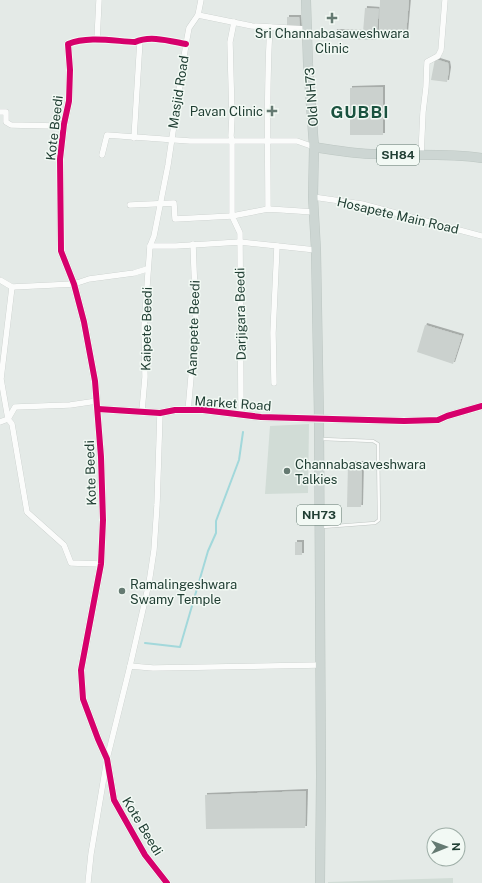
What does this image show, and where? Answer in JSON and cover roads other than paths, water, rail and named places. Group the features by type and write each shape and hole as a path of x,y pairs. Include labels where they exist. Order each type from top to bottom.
{"main road":[{"name":"Old NH73","path":"306,0 306,29 314,147"},
{"name":"SH84","path":"314,147 336,151 373,154 460,155 482,158"},
{"name":"NH73","path":"314,147 313,197 316,250 319,419 320,883"}],"street":[{"path":"97,40 99,0"},
{"name":"Masjid Road","path":"160,205 168,165 189,28 198,14 201,0"},
{"path":"421,155 427,62 438,56 441,50 445,0"},
{"path":"198,14 252,26 306,29"},
{"path":"232,216 230,42 234,22"},
{"path":"268,209 268,141 266,119 267,63 270,27"},
{"path":"68,44 76,41 97,40 135,42 140,40 159,39 186,44"},
{"path":"134,138 140,40"},
{"name":"Kote Beedi","path":"68,44 70,70 69,101 64,124 60,159 61,251 74,284 84,322 96,381 103,520 101,564 81,670 83,699 107,759 114,800 145,855 167,883"},
{"path":"0,112 6,112 6,122 11,125 55,126 64,124"},
{"path":"102,155 107,135 171,140 297,141 314,147"},
{"name":"Hosapete Main Road","path":"313,197 362,204 482,236"},
{"path":"130,205 160,205 174,203 175,219 232,216 268,209 314,212"},
{"name":"Kaipete Beedi","path":"142,411 145,377 144,327 147,269 150,246 154,236 160,205"},
{"name":"Darjigara Beedi","path":"232,216 240,233 242,289 241,414"},
{"path":"150,246 240,242 316,250"},
{"name":"Aanepete Beedi","path":"188,411 196,320 194,244"},
{"path":"274,383 273,333 277,246"},
{"path":"0,280 12,287 74,284 89,279 134,273 147,269"},
{"path":"12,287 1,379 8,419 12,424 27,512 64,545 71,563 101,564"},
{"path":"0,422 8,419 15,407 70,405 97,401"},
{"name":"Market Road","path":"98,409 160,413 175,410 203,410 261,417 319,419 438,420 482,406"},
{"path":"88,883 91,854 107,759 149,583 154,550 157,505 160,413"},
{"path":"130,666 153,668 320,664"}],"lane":[{"path":"319,439 373,441 378,444 378,520 375,523 319,527"}],"waterway":[{"path":"145,643 180,647 208,551 216,533 216,521 239,460 243,432"}],"place":[{"name":"Sri Channabasaweshwara Clinic","path":"332,18"},
{"name":"Pavan Clinic","path":"272,111"},
{"name":"Channabasaveshwara Talkies","path":"287,471"},
{"name":"Ramalingeshwara Swamy Temple","path":"122,591"}],"district":[{"name":"GUBBI","path":"360,112"}]}
